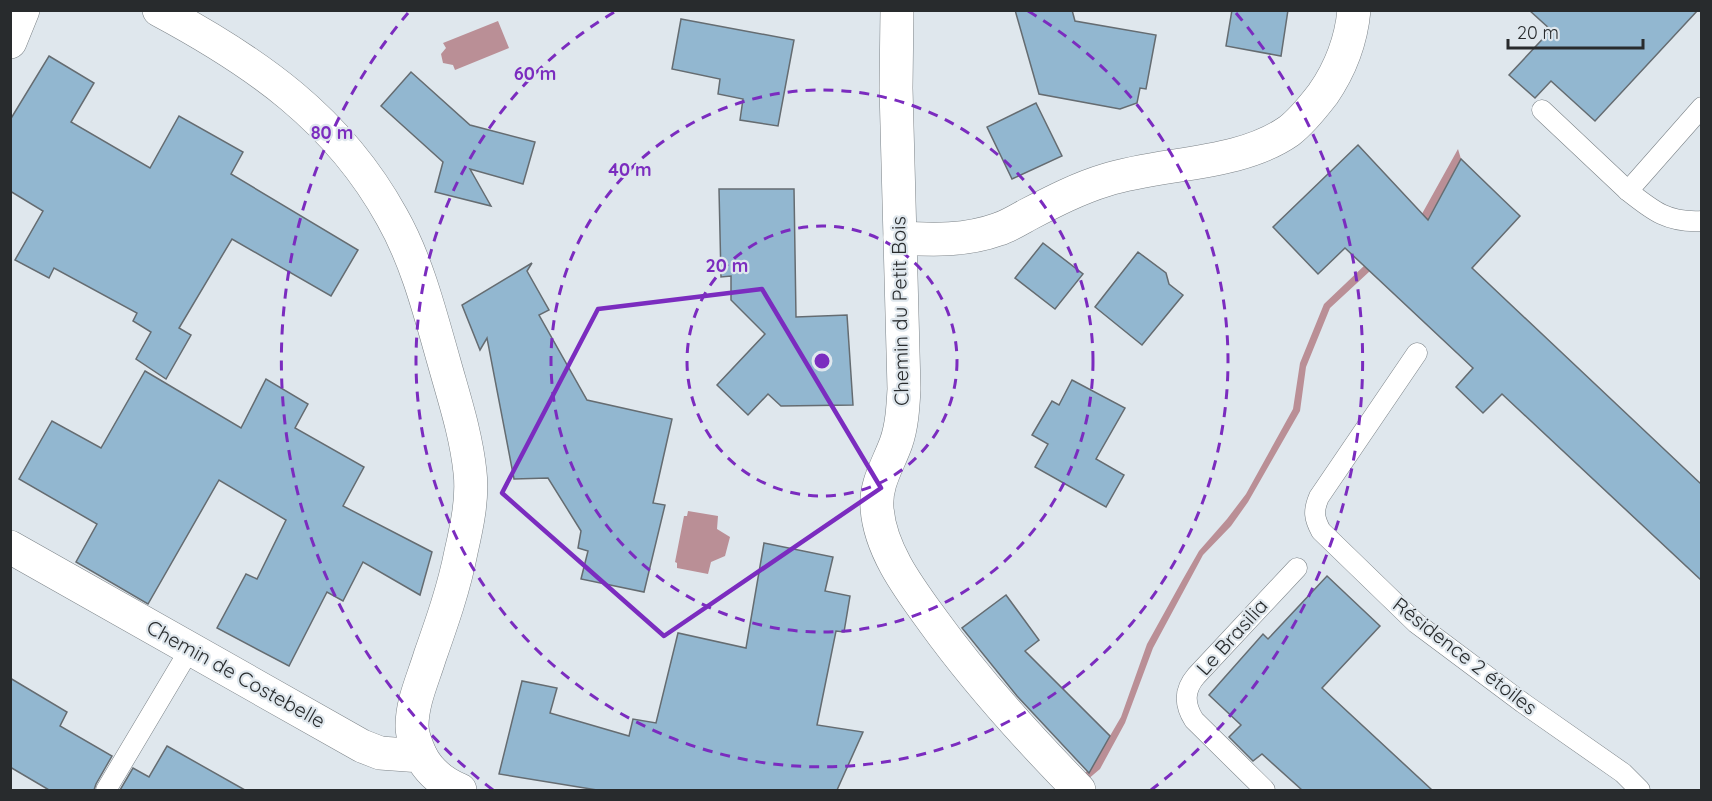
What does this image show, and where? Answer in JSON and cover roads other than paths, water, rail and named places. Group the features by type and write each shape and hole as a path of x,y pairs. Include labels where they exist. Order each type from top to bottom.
{"street":[{"path":"10,42 23,10"},
{"name":"Chemin du Petit Bois","path":"897,10 896,88 904,389 900,429 878,490 877,506 884,540 906,582 923,607 989,694 1079,790"},
{"path":"900,238 941,240 975,236 1000,229 1104,180 1133,172 1232,154 1264,145 1290,130 1312,108 1330,84 1346,53 1354,10"},
{"path":"161,11 197,30 249,64 316,117 345,148 365,175 393,218 414,265 455,399 470,474 470,503 448,604 413,708 412,729 426,765 436,777 460,790"},
{"name":"Chemin de Costebelle","path":"10,547 362,746 380,753 421,756"}],"lane":[{"path":"1628,191 1701,107"},
{"path":"1542,110 1628,191 1661,215 1676,220 1701,221"},
{"name":"Résidence 2 étoiles","path":"1417,353 1319,497 1314,519 1321,531 1416,623 1523,703 1623,773 1640,790"},
{"name":"Le Brasilia","path":"1265,790 1194,720 1189,712 1186,693 1196,676 1297,568"},
{"path":"106,790 190,649"}]}
